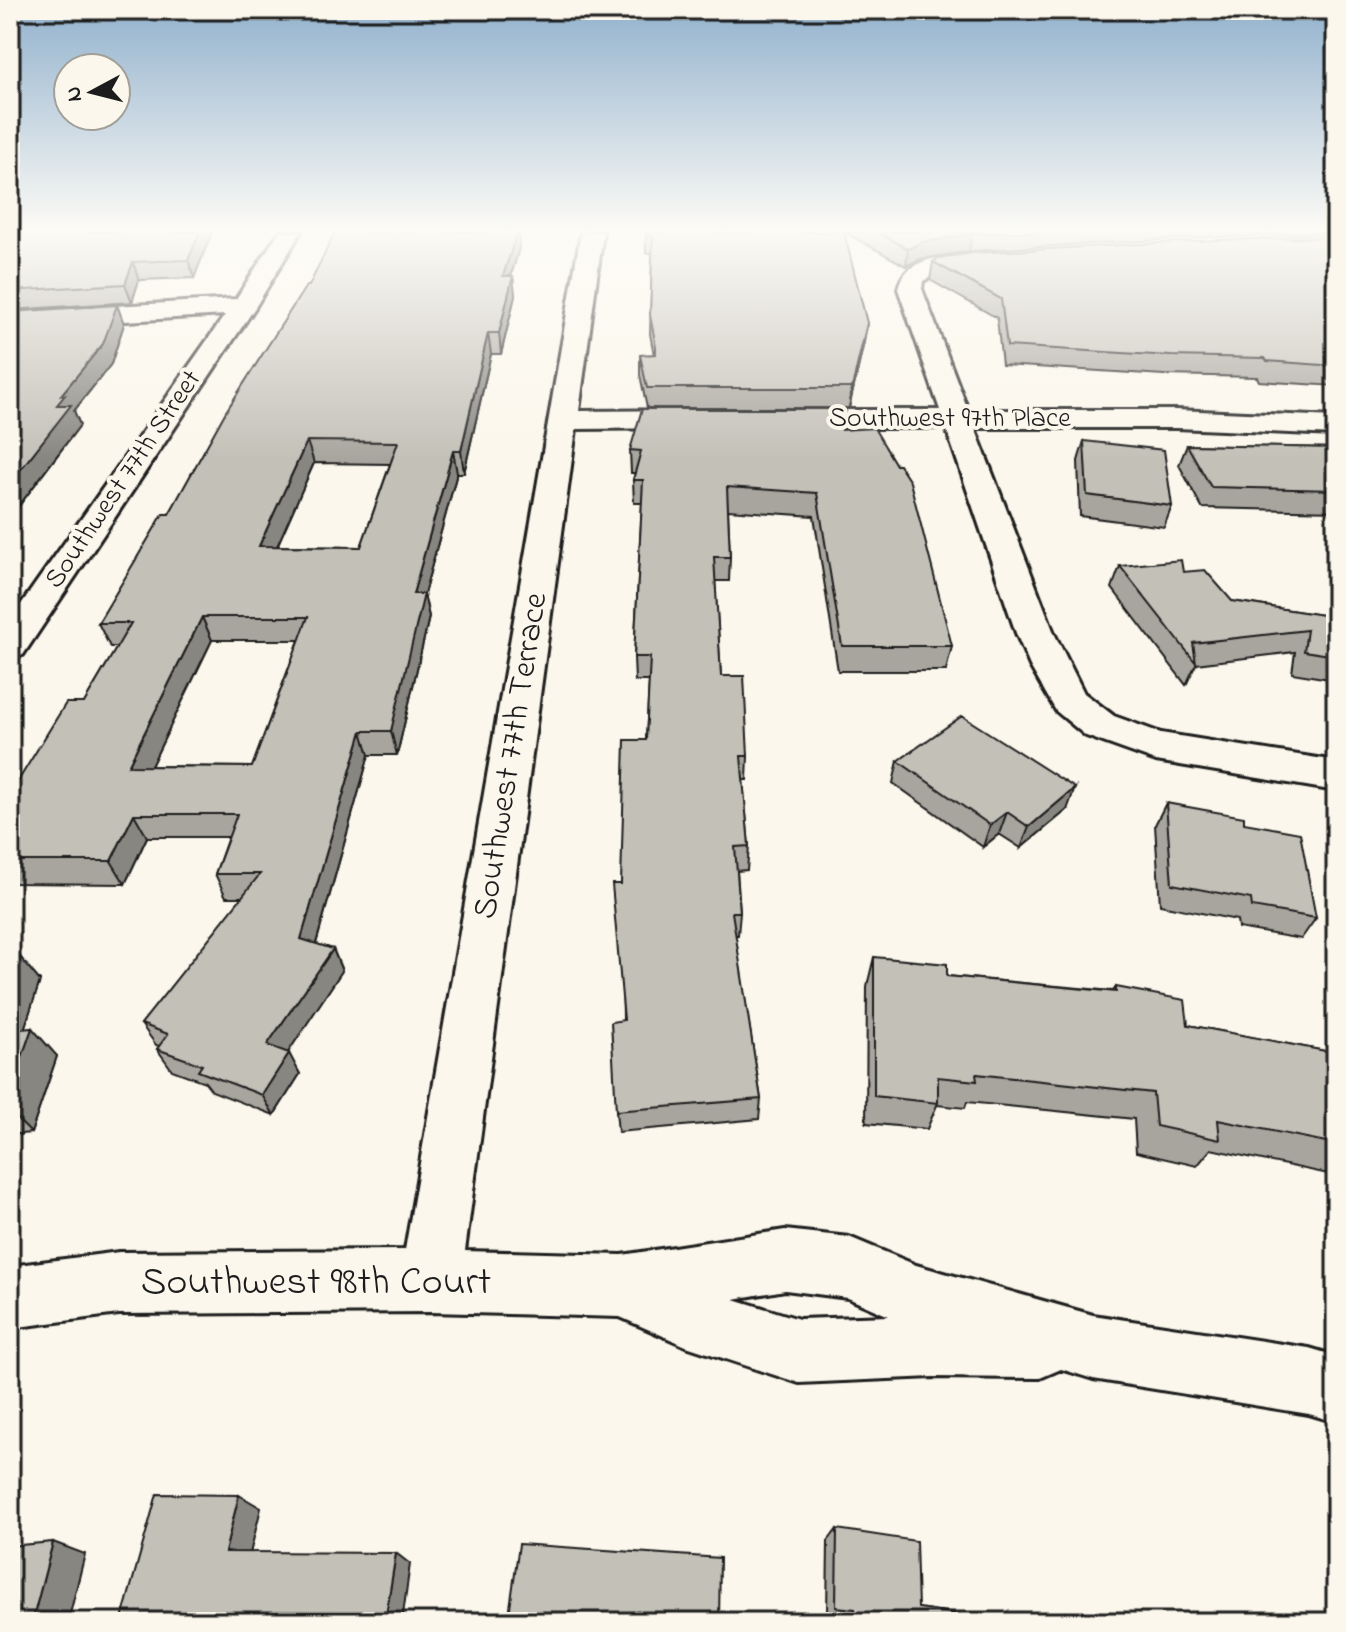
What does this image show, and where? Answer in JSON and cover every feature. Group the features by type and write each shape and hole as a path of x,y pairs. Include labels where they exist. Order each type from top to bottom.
{"street":[{"path":"10,320 208,308"},
{"name":"Southwest 77th Street","path":"10,647 243,308"},
{"name":"Southwest 77th Terrace","path":"430,1281 580,308"},
{"path":"917,308 1035,633 1049,666 1070,702 1100,726 1156,747 1336,776"},
{"path":"563,420 726,419"},
{"name":"Southwest 97th Place","path":"757,419 1176,419 1336,426"},
{"name":"Southwest 98th Court","path":"10,1297 119,1283 430,1281 622,1286 772,1261 820,1262 849,1268 916,1296 1093,1347 1309,1381 1336,1389"},
{"name":"Southwest 98th Court","path":"622,1286 686,1315 799,1351 933,1345 1093,1347"}],"building":[{"path":"116,308 103,344 61,395 65,395 57,405 71,405 10,483 10,312"},
{"path":"292,308 505,308 499,333 488,333 461,451 453,451 413,594 424,594 391,731 362,731 301,939 333,949 267,1045 289,1053 262,1095 198,1071 202,1065 157,1049 168,1034 141,1024 260,874 215,874 237,814 134,814 111,861 10,861 10,794 66,703 84,703 131,623 98,623 163,514 169,514 225,413","holes":["307,441 398,442 361,547 259,546","202,617 308,617 252,767 128,766"]},
{"path":"650,308 863,308 867,323 852,388 647,388 640,355 656,354"},
{"path":"1002,308 1336,308 1336,366 1267,361 1265,358 1007,346"},
{"path":"642,409 846,409 842,430 874,428 910,482 952,646 842,646 817,493 727,487 730,557 714,557 721,676 744,676 748,756 741,756 749,846 735,847 740,912 732,912 761,1099 616,1111 611,1022 624,1020 612,884 621,884 625,740 646,740 650,657 634,657 643,480 633,480 641,451 630,450"},
{"path":"1084,441 1164,450 1172,506 1087,495"},
{"path":"1187,445 1336,448 1336,490 1211,487"},
{"path":"1181,560 1183,572 1205,570 1232,601 1336,617 1336,656 1304,651 1307,630 1193,643 1196,663 1120,566"},
{"path":"962,716 1075,788 1029,827 1007,812 990,825 898,761"},
{"path":"1166,803 1244,817 1244,823 1300,833 1316,918 1252,907 1251,899 1172,884"},
{"path":"10,952 16,952 10,970"},
{"path":"874,957 947,964 947,976 1116,992 1116,987 1185,1000 1188,1025 1336,1053 1336,1144 1218,1120 1220,1140 1156,1126 1153,1093 976,1074 977,1081 938,1077 938,1103 874,1096"},
{"path":"32,1028 10,1091 10,1030"},
{"path":"157,1494 239,1495 225,1552 396,1553 385,1622 121,1622"},
{"path":"837,1529 916,1541 918,1608 1010,1622 855,1622 855,1609 836,1607"},
{"path":"53,1542 32,1622 10,1622 10,1546"},
{"path":"519,1544 720,1558 719,1622 508,1622"}]}
